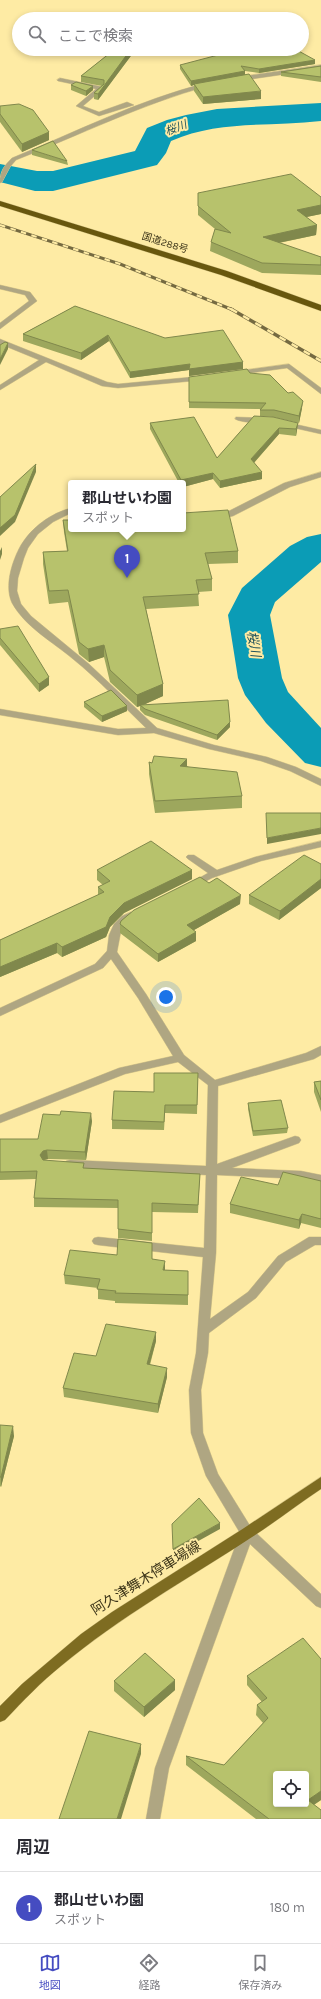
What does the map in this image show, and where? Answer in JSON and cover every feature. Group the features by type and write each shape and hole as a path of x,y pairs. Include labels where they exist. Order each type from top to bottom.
{"highway":[{"name":"国道288号","path":"0,203 224,273 321,308"}],"main road":[{"name":"阿久津舞木停車場線","path":"0,1716 60,1657 96,1629 247,1533 321,1482"}],"street":[{"path":"229,81 321,67"},
{"path":"60,80 101,88 79,106 99,114 127,104 136,107"},
{"path":"0,181 9,161 136,107 176,92 215,83"},
{"path":"0,287 28,293 33,301 0,328"},
{"path":"0,341 105,384 118,386 208,377"},
{"path":"0,388 44,360"},
{"path":"230,374 289,366 321,392"},
{"path":"239,418 273,420 321,432"},
{"path":"207,518 230,514 288,485 321,474"},
{"path":"68,512 43,524 33,533 23,548 11,586 14,598 18,606 27,616 77,658 154,730"},
{"path":"0,712 118,732 154,730 212,747 264,759 293,769 321,783"},
{"path":"182,890 217,874 258,859 321,844"},
{"path":"191,857 217,874"},
{"path":"142,910 129,916 116,928 112,938 112,952 142,996 180,1058 213,1084"},
{"path":"0,1012 99,966 112,952"},
{"path":"213,1084 310,1056 321,1050"},
{"path":"0,1119 123,1071 180,1058"},
{"path":"213,1084 210,1254 202,1353 195,1390 196,1433 212,1476 247,1533 321,1602"},
{"path":"212,1170 295,1140"},
{"path":"56,1164 301,1175 321,1179"},
{"path":"203,1331 252,1295 282,1259 313,1240 321,1241"},
{"path":"98,1241 210,1254"},
{"path":"153,1819 162,1768 247,1533"}],"building":[{"path":"106,56 126,56 98,94 94,93 104,84 104,80 81,76"},
{"path":"214,56 308,56 315,60 259,69 241,66 245,71 191,81 180,65"},
{"path":"321,66 321,77 281,72"},
{"path":"249,74 261,91 203,97 194,84"},
{"path":"76,82 93,86 86,91 71,85"},
{"path":"19,104 33,110 49,132 22,144 0,114 0,106"},
{"path":"53,141 67,161 32,150"},
{"path":"291,174 321,197 321,205 297,210 317,225 263,237 321,257 321,265 262,263 211,242 215,229 231,233 198,206 198,193"},
{"path":"75,306 165,338 223,330 243,362 189,369 190,364 130,372 108,335 81,353 23,334"},
{"path":"5,342 8,343 0,359 0,345"},
{"path":"247,369 250,373 270,375 288,393 293,392 303,401 299,416 274,410 260,410 266,403 189,402 189,377"},
{"path":"254,416 273,417 298,423 296,429 279,428 251,459 262,472 220,481 213,473 181,480 150,423 194,417 217,458"},
{"path":"36,464 15,515 0,528 0,497"},
{"path":"228,510 238,551 205,553 212,579 196,580 199,594 143,597 163,684 137,695 110,670 104,645 88,649 79,642 68,590 49,591 43,552 68,551 63,520 68,520 68,532 186,532 186,513"},
{"path":"18,626 49,677 39,684 0,638 0,629"},
{"path":"111,690 127,706 102,716 84,702"},
{"path":"228,700 230,722 217,735 145,709 140,705"},
{"path":"154,756 187,759 180,766 237,772 242,796 155,801 149,762 152,763"},
{"path":"266,813 321,813 321,828 267,838"},
{"path":"151,841 192,870 124,903 110,917 106,927 62,947 57,943 0,967 0,940 104,892 98,887 110,881 97,870"},
{"path":"304,855 321,864 321,879 280,911 249,895"},
{"path":"200,877 209,883 217,878 241,895 187,925 196,932 158,954 120,924 121,921 134,910"},
{"path":"154,1073 198,1073 197,1105 165,1105 164,1122 112,1120 114,1091 154,1092"},
{"path":"321,1081 321,1100 314,1082"},
{"path":"281,1100 288,1128 253,1131 248,1103"},
{"path":"61,1111 91,1113 85,1152 47,1150 43,1151 40,1155 43,1160 84,1163 83,1168 200,1174 198,1205 152,1203 152,1233 118,1229 118,1200 34,1198 37,1171 0,1172 0,1139 38,1139 43,1114 60,1115"},
{"path":"283,1172 321,1181 321,1219 302,1214 299,1220 230,1204 241,1177 278,1185"},
{"path":"118,1239 152,1243 152,1259 165,1261 163,1270 188,1271 188,1295 115,1293 116,1291 97,1289 100,1279 64,1275 70,1250 117,1255"},
{"path":"106,1324 156,1332 147,1364 167,1368 158,1404 63,1388 74,1353 96,1356"},
{"path":"0,1425 13,1426 1,1477 0,1477"},
{"path":"199,1498 220,1523 173,1549 172,1524"},
{"path":"303,1638 321,1659 321,1791 309,1799 309,1771 273,1771 273,1807 309,1807 309,1801 321,1810 321,1819 269,1819 186,1756 224,1765 268,1718 257,1705 267,1698 247,1676"},
{"path":"145,1653 175,1680 144,1707 114,1681"},
{"path":"89,1731 141,1744 117,1819 59,1819"}],"waterway":[{"name":"桜川","path":"0,173 11,174 35,181 53,181 146,158 150,153 158,135 197,121 217,118 280,116 321,112"},
{"name":"桜川","path":"321,546 304,555 257,597 249,615 260,678 267,695 282,714 321,753"}],"railway":[{"path":"0,225 120,264 232,310"},
{"path":"232,310 321,361"}],"place":[{"name":"郡山せいわ園","path":"127,578"}]}
